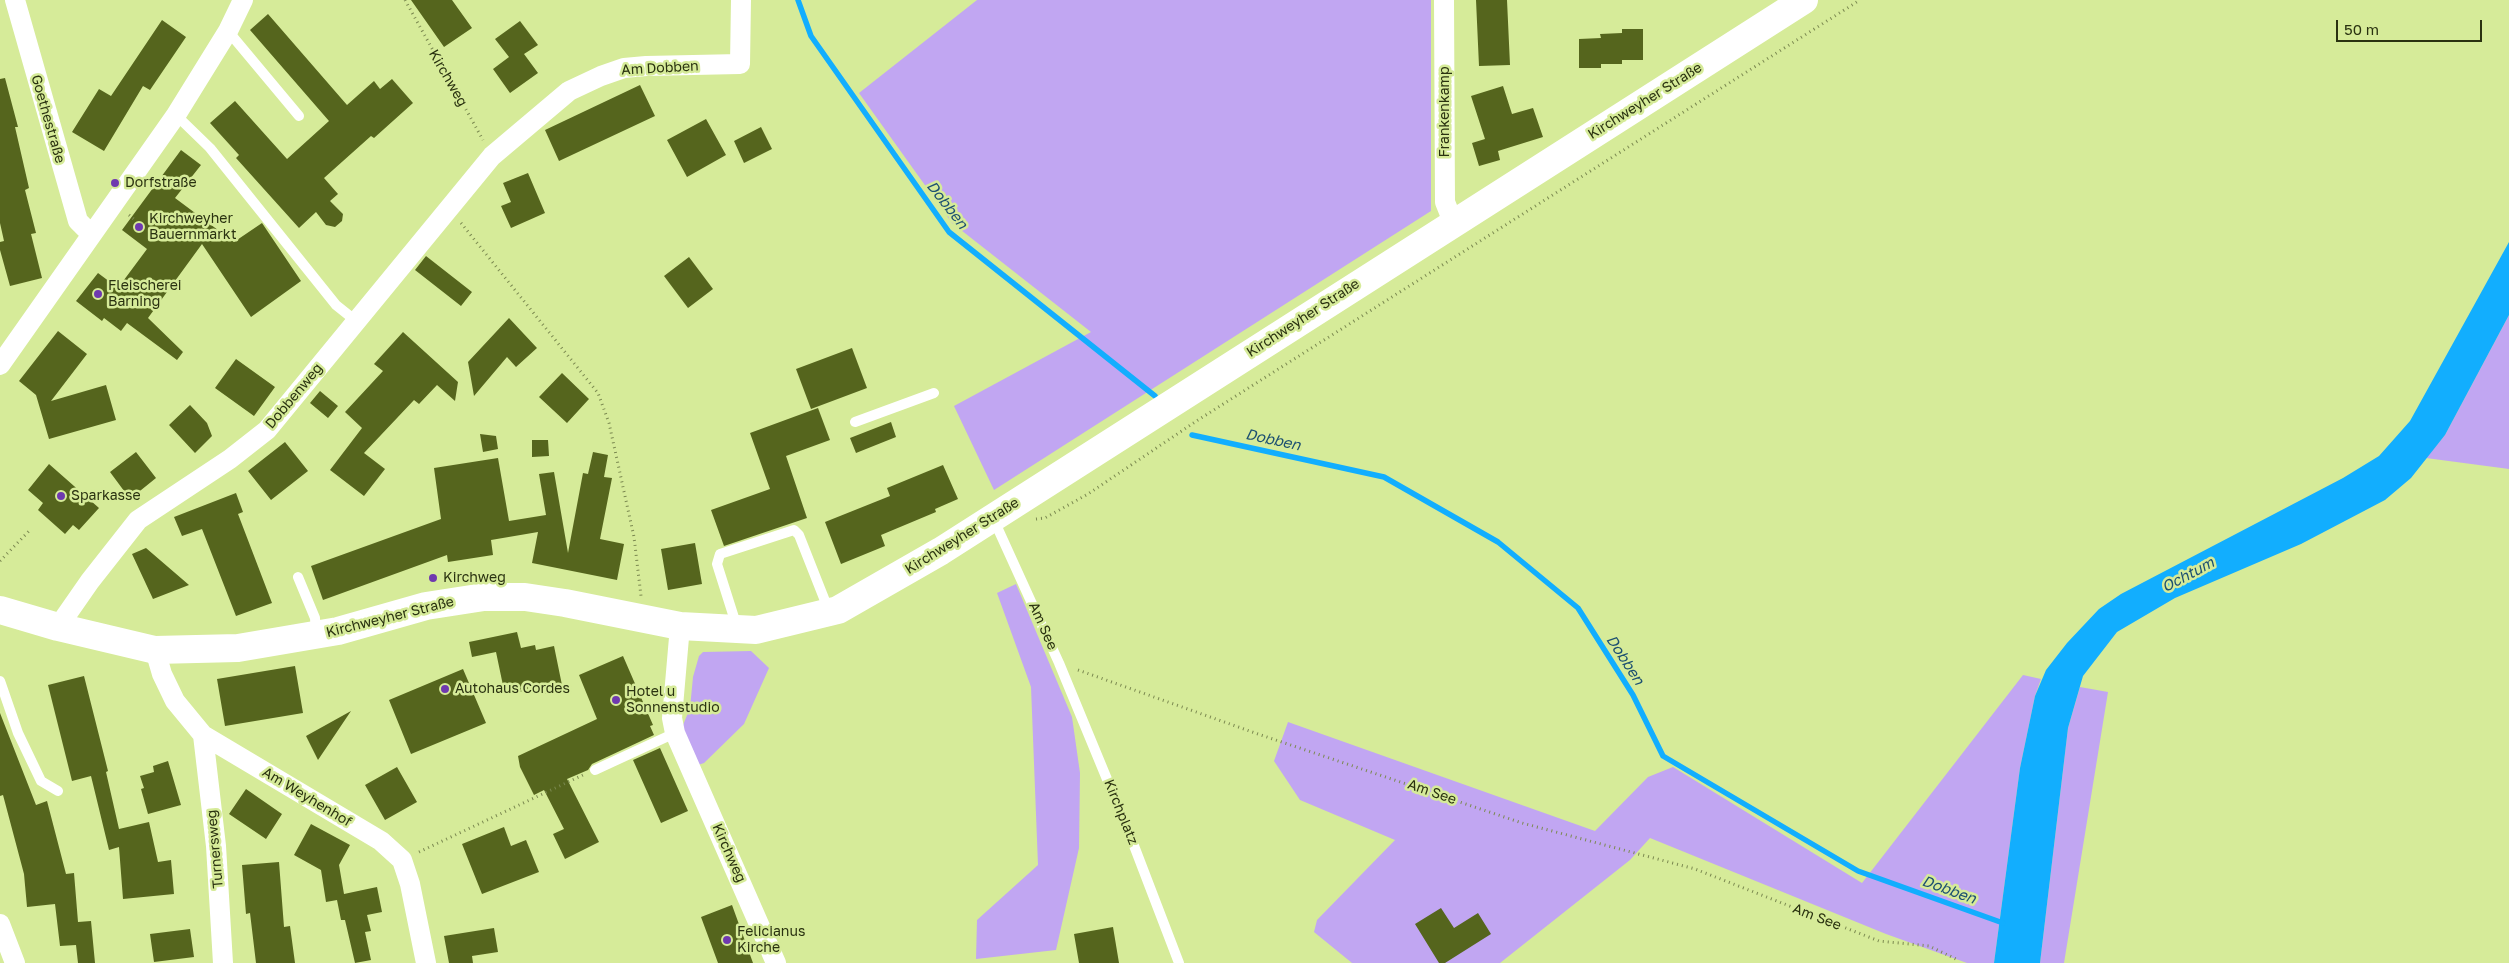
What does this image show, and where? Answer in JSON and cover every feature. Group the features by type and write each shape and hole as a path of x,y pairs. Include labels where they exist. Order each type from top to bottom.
{"main road":[{"name":"Kirchweyher Straße","path":"0,610 58,627 155,650 238,648 338,631 426,606 484,597 525,597 680,626 756,630 838,610 941,551 997,525 1453,222 1804,0"}],"street":[{"name":"Goethestraße","path":"15,0 78,221 91,234"},
{"path":"0,365 176,116 228,31 243,0"},
{"name":"Am Dobben","path":"448,207 492,156 569,91 624,68 740,64 741,0"},
{"name":"Frankenkamp","path":"1444,0 1445,202 1453,222"},
{"name":"Dobbenweg","path":"58,627 90,580 138,520 230,459 267,430 448,207"},
{"name":"Kirchweg","path":"680,626 672,718 675,733 776,963"},
{"name":"Am Weyhenhof","path":"155,650 162,674 175,701 203,735 381,841 402,860 410,884 426,963"},
{"name":"Turnersweg","path":"203,735 216,846 223,963"},
{"path":"0,924 15,963"}],"lane":[{"path":"228,31 300,116"},
{"path":"176,116 210,148 336,305 356,321"},
{"path":"855,422 934,393"},
{"name":"Am See","path":"997,525 1060,663"},
{"path":"738,629 717,564 720,554 794,530 799,535 830,612"},
{"path":"298,577 315,618 316,635"},
{"name":"Kirchplatz","path":"1060,663 1128,830 1179,963"},
{"path":"0,681 18,733 41,781 58,791"},
{"path":"595,770 675,733"}],"path":[{"name":"Kirchweg","path":"405,0 492,156"},
{"path":"997,525 1045,518 1088,494 1198,420 1860,0"},
{"path":"448,207 598,393 609,423 634,537 642,620"},
{"path":"0,561 30,530"},
{"name":"Am See","path":"1060,663 1258,734 1522,823 1695,869 1879,941 1929,946 1958,960"},
{"path":"402,860 595,770"}],"shaded area":[{"path":"977,0 1431,0 1431,211 994,490 954,406 1091,332 952,223 859,93"},
{"path":"2509,315 2509,469 2426,458 2445,435"},
{"path":"1016,584 1072,717 1080,773 1079,848 1056,950 976,959 977,920 1038,865 1031,687 997,593"},
{"path":"751,651 769,668 744,724 704,763 698,765 681,730 690,708 693,677 699,656 703,652"},
{"path":"2023,675 2041,679 2035,696 2020,768 1994,963 1967,963 1886,934 1650,838 1630,860 1500,963 1352,963 1314,932 1317,920 1395,840 1300,800 1274,761 1288,722 1595,831 1648,777 1673,767 1862,883"},
{"path":"2080,687 2108,692 2064,963 2040,963 2068,728"}],"water":[{"name":"Ochtum","path":"2509,242 2509,315 2445,435 2411,478 2385,500 2301,544 2175,598 2117,632 2083,676 2068,728 2040,963 1994,963 2020,768 2035,696 2046,670 2067,643 2099,609 2121,594 2343,478 2379,456 2410,421"}],"building":[{"path":"411,0 452,0 472,28 444,47"},
{"path":"1476,0 1507,0 1510,65 1479,66"},
{"path":"268,14 347,105 374,81 380,89 392,79 413,103 374,138 371,136 324,178 338,194 330,201 343,214 342,221 335,227 326,225 316,212 299,228 236,158 239,155 210,123 235,101 287,159 329,121 250,30"},
{"path":"162,20 186,37 150,90 143,86 104,151 72,132 99,89 111,96"},
{"path":"520,21 538,45 524,54 538,73 510,93 493,69 509,57 495,39"},
{"path":"1622,29 1643,29 1643,60 1622,60 1622,64 1601,64 1601,68 1579,68 1579,39 1601,38 1600,34 1622,33"},
{"path":"5,78 18,127 15,127 29,188 25,190 36,233 31,234 42,278 10,286 0,250 0,242 4,241 0,223 0,79"},
{"path":"640,85 655,116 559,161 545,130"},
{"path":"1503,86 1512,114 1533,108 1543,137 1498,151 1500,160 1479,166 1472,143 1485,139 1471,96"},
{"path":"706,119 726,155 687,177 667,140"},
{"path":"761,127 772,149 744,163 734,141"},
{"path":"181,150 201,165 175,198 234,242 262,223 301,281 251,317 202,244 148,318 183,352 177,360 127,323 121,331 104,318 102,321 76,301 98,273 118,288 147,249 122,230"},
{"path":"528,173 545,213 511,228 501,206 511,202 503,183"},
{"path":"426,256 472,292 461,306 415,270"},
{"path":"689,257 713,289 688,308 664,276"},
{"path":"509,318 537,348 516,367 507,357 474,396 468,362"},
{"path":"58,331 87,354 51,401 106,385 116,420 49,439 36,395 19,381"},
{"path":"403,332 458,382 455,401 437,385 419,404 414,400 364,453 385,469 364,496 330,470 362,428 345,412 383,371 374,364"},
{"path":"852,348 867,388 811,409 796,369"},
{"path":"236,359 275,387 254,416 215,388"},
{"path":"562,373 589,399 567,423 539,397"},
{"path":"320,391 338,406 328,418 310,403"},
{"path":"190,405 207,423 212,436 195,453 169,425"},
{"path":"818,408 830,440 786,456 807,518 724,546 711,510 770,489 750,433"},
{"path":"891,422 896,437 856,453 850,438"},
{"path":"480,434 496,436 498,449 483,452"},
{"path":"532,440 548,440 549,456 532,457"},
{"path":"285,442 308,471 271,500 248,471"},
{"path":"136,452 156,478 130,499 110,472"},
{"path":"593,452 608,455 604,477 612,478 600,539 624,544 617,580 532,563 538,532 491,540 493,555 448,562 447,555 323,600 311,566 441,519 434,468 498,458 509,521 546,515 539,474 554,472 568,553 583,473 588,474"},
{"name":"Sparkasse","path":"49,464 99,508 79,530 73,525 65,534 38,510 43,503 28,490"},
{"path":"943,465 958,499 935,509 936,512 881,535 885,546 841,564 825,522 890,496 887,488"},
{"path":"236,493 243,512 238,514 272,603 236,616 202,529 182,536 174,517"},
{"path":"695,543 702,584 668,590 661,549"},
{"path":"146,548 189,585 153,599 132,554"},
{"path":"517,632 521,648 535,645 536,650 554,646 563,690 545,694 543,687 505,695 496,652 472,657 469,642"},
{"path":"623,656 653,725 650,726 654,735 592,764 588,770 567,779 599,842 565,859 553,834 564,829 544,790 534,795 520,767 518,756 597,719 579,675"},
{"path":"295,666 303,713 225,726 217,679"},
{"path":"463,669 486,723 411,754 389,700"},
{"path":"84,676 108,771 106,772 119,829 149,822 158,862 171,860 174,894 123,899 119,847 109,850 91,776 72,781 48,685"},
{"path":"351,711 318,760 306,736"},
{"path":"0,713 36,805 47,801 66,874 74,873 78,922 91,921 95,963 78,963 76,945 60,946 55,904 27,907 24,874 3,795 0,796"},
{"path":"660,748 688,811 661,823 633,760"},
{"path":"168,761 181,805 148,814 141,789 144,788 140,776 154,772 153,766"},
{"path":"397,767 417,802 385,820 365,785"},
{"path":"246,789 282,814 266,839 229,814"},
{"path":"311,824 350,845 339,865 344,894 377,887 382,912 367,915 371,931 365,932 371,960 355,963 345,920 341,920 337,900 326,902 321,870 294,855"},
{"path":"504,827 511,846 526,840 539,872 482,894 462,844"},
{"path":"279,862 284,927 290,926 295,963 256,963 250,913 246,914 242,865"},
{"name":"Felicianus Kirche","path":"732,905 753,963 718,963 701,917"},
{"path":"1441,908 1454,928 1478,913 1491,934 1445,963 1439,963 1415,924"},
{"path":"1113,927 1119,963 1079,963 1074,934"},
{"path":"494,928 498,952 472,956 473,963 449,963 444,936"},
{"path":"190,929 194,957 154,962 150,934"}],"waterway":[{"name":"Dobben","path":"798,0 811,36 949,232 1155,396"},
{"name":"Dobben","path":"1192,435 1384,477 1498,542 1578,608 1633,695 1663,756 1858,871 2003,923"}],"place":[{"name":"Dorfstraße","path":"115,183"},
{"name":"Kirchweyher Bauernmarkt","path":"139,227"},
{"name":"Fleischerei Barning","path":"98,294"},
{"name":"Sparkasse","path":"61,496"},
{"name":"Kirchweg","path":"433,578"},
{"name":"Autohaus Cordes","path":"445,689"},
{"name":"Hotel u Sonnenstudio","path":"616,700"},
{"name":"Felicianus Kirche","path":"727,940"}]}
